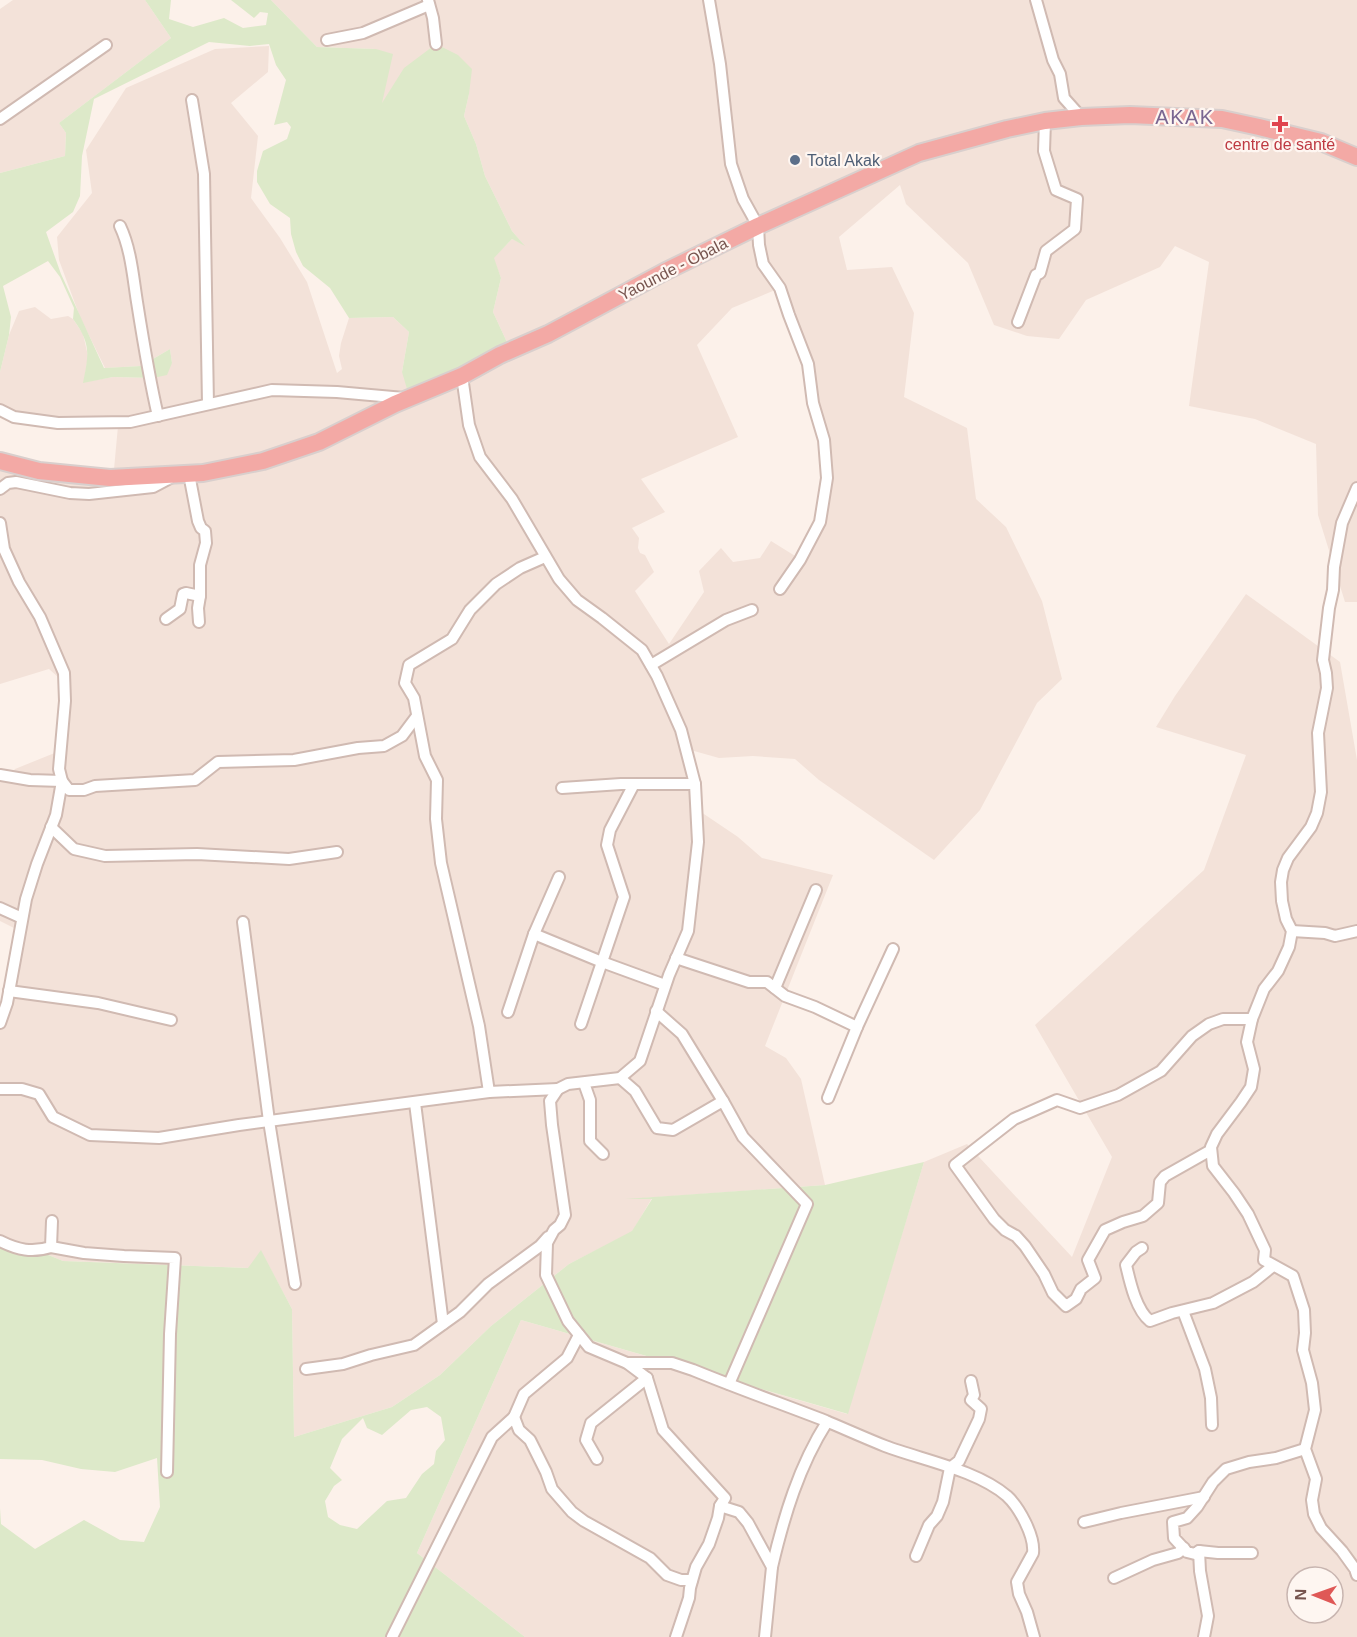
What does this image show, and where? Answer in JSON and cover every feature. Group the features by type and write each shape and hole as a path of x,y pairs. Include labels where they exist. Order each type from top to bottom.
{"highway":[{"name":"Yaounde - Obala","path":"0,461 39,471 110,478 183,475 263,461 319,442 407,399 462,376 758,226 920,153 1007,129 1045,121 1081,117 1130,115 1222,119 1321,142 1357,158"}],"street":[{"path":"709,0 720,64 731,164 743,199 758,226 763,264 780,288 808,364 813,403 824,440 827,478 820,522 800,560 780,589"},
{"path":"1036,0 1053,60 1060,74 1064,98 1081,117"},
{"path":"327,40 363,33 428,2 433,18 436,44"},
{"path":"0,119 106,45"},
{"path":"192,100 204,174 208,404"},
{"path":"1018,322 1036,275 1040,273 1046,251 1075,229 1077,199 1056,190 1044,151 1045,121"},
{"path":"120,226 131,267 148,372 158,416"},
{"path":"0,1089 22,1089 39,1094 53,1117 90,1136 159,1138 489,1092 558,1089 568,1084 620,1078 640,1061 665,985 687,931 692,894 698,842 695,784 681,730 657,676 642,651 577,600 558,579 512,500 480,457 469,425 462,376"},
{"path":"0,410 14,417 57,423 130,422 272,390 337,392 407,399"},
{"path":"0,489 8,483 16,482 70,493 89,494 153,487 183,475 198,521 205,531 206,543 200,565 199,622"},
{"path":"1357,488 1342,523 1334,567 1323,660 1327,688 1318,733 1321,792 1317,813 1311,827 1288,858 1281,882 1286,919 1292,931 1289,947 1278,971 1264,989 1252,1019 1247,1042 1254,1069 1251,1087 1217,1134 1211,1147 1213,1166 1248,1214 1265,1250 1264,1260 1293,1276 1304,1310 1303,1350 1312,1383 1315,1410 1305,1449 1316,1479 1312,1500 1314,1514 1321,1528 1342,1551 1357,1575"},
{"path":"0,523 4,549 19,582 40,617 64,673 65,712 60,769 62,781 56,815 26,899 7,1003 0,1023"},
{"path":"489,1092 479,1026 441,864 436,819 437,780 424,756 414,698 405,683 409,665 452,639 470,610 496,584 520,568 545,557"},
{"path":"166,619 180,609 183,594 200,596"},
{"path":"651,665 726,620 752,610"},
{"path":"62,781 69,790 84,790 95,786 195,780 218,762 294,760 358,748 384,746 402,736 417,716"},
{"path":"0,775 30,780 62,781"},
{"path":"562,788 634,784 695,784"},
{"path":"581,1024 624,897 607,845 610,830 634,784"},
{"path":"51,827 74,849 105,856 197,854 289,859 337,852"},
{"path":"508,1012 534,934 559,877"},
{"path":"775,988 816,890"},
{"path":"0,908 22,918"},
{"path":"243,922 269,1121 295,1284"},
{"path":"1292,931 1325,933 1335,936 1357,931"},
{"path":"534,934 665,985"},
{"path":"828,1098 857,1027 893,949"},
{"path":"676,958 749,982 767,982 785,996 857,1027"},
{"path":"9,991 98,1003 171,1020"},
{"path":"656,1011 682,1034 742,1137 807,1204 729,1384"},
{"path":"1211,1150 1165,1176 1160,1182 1158,1203 1143,1216 1105,1230 1088,1260 1095,1278 1081,1288 1076,1299 1065,1306 1053,1293 1044,1274 1025,1246 994,1219 955,1165 1014,1119 1057,1100 1080,1108 1118,1095 1161,1071 1192,1036 1209,1024 1223,1019 1252,1019"},
{"path":"620,1078 635,1091 657,1128 673,1130 723,1101"},
{"path":"584,1083 590,1100 590,1141 603,1154"},
{"path":"306,1369 343,1364 414,1345 460,1312 500,1275 540,1246 560,1225 566,1215 550,1101 558,1089"},
{"path":"415,1103 443,1324"},
{"path":"51,1247 52,1221"},
{"path":"554,1230 547,1244 546,1275 568,1321 589,1347 627,1363 647,1378 663,1430 724,1498 709,1544 700,1558 692,1580 689,1598 676,1637"},
{"path":"0,1241 17,1250 43,1250 51,1247 114,1255 175,1258 170,1334 167,1472"},
{"path":"1142,1248 1126,1264 1130,1284 1144,1316 1150,1321 1213,1303 1252,1282 1273,1266"},
{"path":"1183,1311 1205,1369 1211,1398 1212,1425"},
{"path":"392,1637 492,1437 514,1417 524,1394 567,1358 579,1335"},
{"path":"627,1363 672,1363 884,1446 981,1480 1008,1497 1030,1533 1033,1547 1017,1582 1034,1637"},
{"path":"597,1460 586,1440 591,1422 647,1378"},
{"path":"916,1556 929,1525 940,1509 950,1468 959,1461 979,1419 981,1409 971,1400 974,1395 970,1381"},
{"path":"514,1417 519,1430 530,1440 552,1489 572,1512 650,1558 667,1575 681,1580 692,1580"},
{"path":"765,1637 772,1567 794,1487 827,1422"},
{"path":"1252,1553 1199,1551 1195,1554 1187,1552 1174,1538 1173,1522 1187,1518 1226,1469 1305,1449"},
{"path":"1084,1522 1204,1497"},
{"path":"720,1506 739,1512 748,1523 772,1567"},
{"path":"1114,1578 1153,1560 1178,1553 1184,1548"},
{"path":"1199,1551 1208,1616 1204,1637"}],"shaded area":[{"path":"13,0 145,0 171,38 59,123 66,133 65,156 0,173 0,9"},
{"path":"271,0 1357,0 1357,602 1345,602 1318,515 1316,444 1255,419 1189,406 1209,262 1175,246 1160,267 1086,300 1059,339 1027,336 994,325 968,263 906,204 900,185 839,237 847,270 892,267 914,313 904,397 967,428 976,499 1006,527 1042,601 1062,679 1037,703 980,810 934,860 819,780 795,759 753,756 719,758 687,749 698,810 738,837 762,858 833,875 765,1046 786,1058 801,1079 825,1185 644,1198 652,1198 632,1232 569,1264 491,1326 440,1375 392,1407 294,1437 292,1309 261,1251 249,1268 63,1261 0,1235 0,1020 18,930 0,921 0,781 15,769 62,750 68,686 49,669 0,684 0,463 113,480 118,426 0,412 0,372 9,335 19,311 35,307 51,319 68,316 73,319 83,334 88,356 84,382 113,377 153,378 172,363 170,349 141,366 105,368 80,317 59,260 57,237 92,193 86,150 126,88 215,49 269,46 268,72 231,103 258,136 251,198 280,238 307,282 337,373 342,369 339,356 349,318 393,317 409,332 402,372 511,351 493,312 501,278 493,258 512,239 523,244 512,231 485,176 476,144 464,116 469,94 382,105 376,49 317,47","holes":["780,288 808,364 827,478 820,522 800,559 771,541 760,558 733,562 721,548 699,571 704,592 669,644 635,591 654,572 645,555 640,553 639,538 632,528 665,512 641,479 738,437 697,345 732,308"]},
{"path":"1246,594 1340,662 1357,760 1357,1637 525,1637 417,1553 521,1320 847,1414 924,1162 967,1144 1072,1257 1112,1157 1035,1025 1204,870 1246,755 1156,727"}],"green space":[{"path":"145,0 171,0 169,19 193,27 224,18 243,28 266,25 268,13 260,12 254,18 231,0 271,0 317,47 376,49 393,54 382,103 404,68 436,44 458,55 472,69 464,116 476,144 485,176 512,231 525,246 512,239 494,258 501,278 493,312 511,351 410,399 402,372 409,332 393,317 349,318 330,288 303,266 291,234 290,218 270,204 257,182 257,171 263,151 287,139 291,127 287,122 274,125 286,80 276,65 269,44 250,46 209,42 94,99 82,156 80,196 73,212 46,232 61,274 104,368 141,366 170,349 172,363 167,375 153,378 113,377 83,383 87,356 86,342 73,319 74,308 60,277 48,261 3,286 11,317 0,372 0,173 65,156 66,133 59,123 171,38"},
{"path":"924,1162 848,1414 521,1320 417,1553 525,1637 0,1637 0,1508 1,1524 35,1549 84,1520 120,1540 144,1542 160,1507 157,1458 115,1472 81,1469 42,1460 0,1459 0,1235 63,1261 248,1268 261,1250 292,1309 294,1437 392,1407 440,1375 491,1326 569,1264 632,1231 652,1199 625,1199 825,1185","holes":["427,1407 441,1417 445,1440 436,1451 434,1464 422,1474 406,1498 387,1501 357,1529 340,1525 328,1517 325,1501 334,1486 342,1480 330,1468 342,1439 363,1418 367,1428 382,1435 411,1410"]}],"place":[{"name":"centre de santé","path":"1280,124"},
{"name":"Total Akak","path":"795,160"}],"district":[{"name":"AKAK","path":"1185,117"}]}
